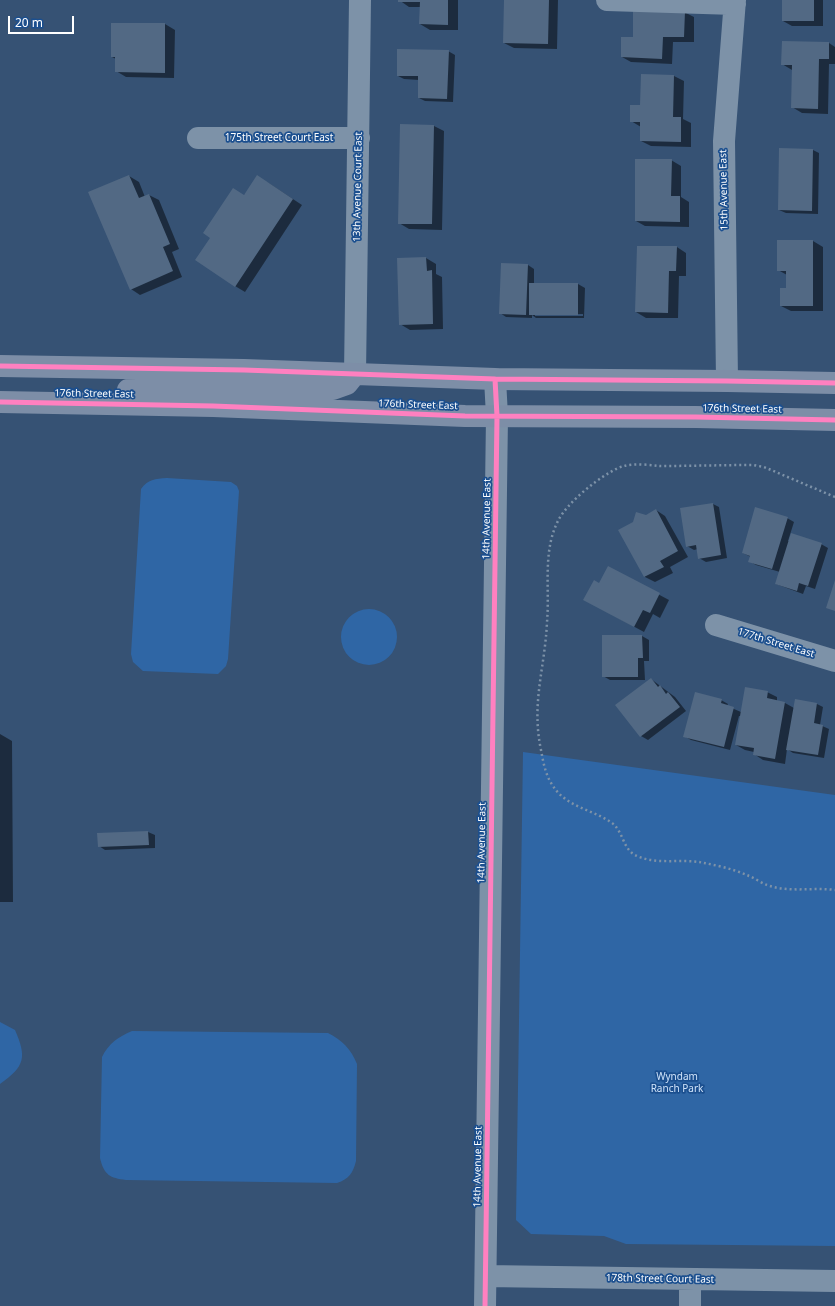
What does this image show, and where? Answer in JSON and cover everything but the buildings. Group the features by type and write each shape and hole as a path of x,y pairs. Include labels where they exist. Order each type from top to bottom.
{"main road":[{"path":"0,366 244,370 495,380 835,383"},
{"path":"88,403 109,393 123,390 333,389 347,384 355,374"},
{"name":"176th Street East","path":"0,402 88,403 497,416 696,417 835,420"}],"street":[{"name":"13th Avenue Court East","path":"355,374 360,0"},
{"path":"607,0 660,3 735,2"},
{"name":"15th Avenue East","path":"726,381 724,141 735,2"},
{"name":"175th Street Court East","path":"198,138 359,138"},
{"name":"14th Avenue East","path":"485,1306 497,416 495,380"},
{"name":"177th Street East","path":"716,625 835,661"},
{"name":"178th Street Court East","path":"486,1276 835,1281"},
{"path":"690,1279 690,1306"}],"path":[{"path":"835,498 764,467 753,464 624,466 597,481 566,510 559,519 554,533 547,574 549,605 547,636 541,666 536,708 537,732 544,764 550,781 557,792 576,806 609,821 617,827 628,849 634,855 651,861 698,862 722,867 749,876 766,885 786,890 835,890"}],"green space":[{"path":"167,478 231,482 237,486 239,491 228,659 226,666 218,674 143,671 133,662 131,654 141,489 146,483 152,480"},
{"path":"363,609 375,609 385,613 393,621 397,631 397,643 393,653 385,661 375,665 363,665 353,661 345,653 341,643 341,631 345,621 353,613"},
{"name":"Wyndam Ranch Park","path":"523,752 835,795 835,1246 626,1244 604,1236 531,1234 516,1220"},
{"path":"0,1022 15,1030 22,1055 19,1066 15,1072 0,1084"},
{"path":"132,1031 328,1033 333,1036 349,1049 357,1064 356,1161 352,1172 345,1180 337,1183 126,1180 108,1175 100,1158 102,1057 114,1041"}],"cycle path":[{"path":"0,366 244,370 495,379 835,383"},
{"path":"485,1306 497,416 495,379"},
{"path":"0,402 213,406 465,416 696,417 835,420"}]}
